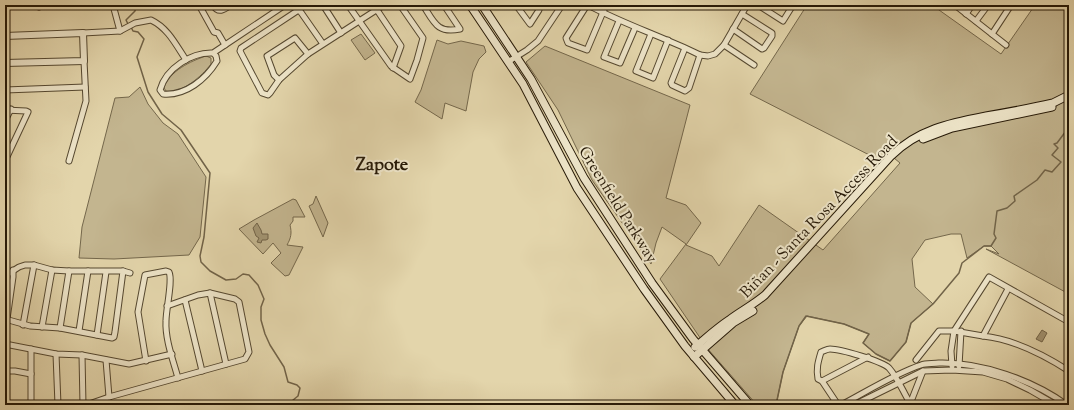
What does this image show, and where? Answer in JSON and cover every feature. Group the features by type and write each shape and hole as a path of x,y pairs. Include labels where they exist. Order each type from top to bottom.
{"main road":[{"name":"Greenfield Parkway","path":"470,5 523,84 577,188 644,289 692,354 735,405"},
{"name":"Greenfield Parkway","path":"482,5 531,79 594,193 652,283 700,347 750,405"},
{"name":"Biñan - Santa Rosa Access Road","path":"1041,108 1069,96"},
{"name":"Biñan - Santa Rosa Access Road","path":"692,354 724,323 749,308 765,295 912,139 944,125 1041,108 1069,101"},
{"path":"544,125 553,120"}],"street":[{"path":"113,5 123,30"},
{"path":"199,5 214,32 218,33 225,45"},
{"path":"213,5 216,10 219,11 232,5"},
{"path":"213,53 216,56 217,61 211,71 195,84 178,93 163,94 160,90 172,70 186,60 206,53 213,53 285,5"},
{"path":"348,5 393,68 410,79 423,38 400,5"},
{"path":"323,44 300,11 297,11 241,48 240,51 262,93 265,95 270,94 279,80 308,54 384,5"},
{"path":"422,5 437,26 449,32 460,29 444,5"},
{"path":"516,5 529,24 539,10 536,5"},
{"path":"508,62 538,41 562,5"},
{"path":"606,5 602,12 587,50 568,42 566,38 588,5 602,12 619,21 635,28 708,56 715,54 724,45 747,5"},
{"path":"758,5 783,21 792,5"},
{"path":"955,5 1006,45"},
{"path":"966,14 972,5"},
{"path":"976,21 988,5"},
{"path":"992,34 1011,5"},
{"path":"322,6 341,33"},
{"path":"377,10 401,46 393,68"},
{"path":"733,29 762,49 772,36 772,33 742,14"},
{"path":"5,36 123,30 135,23 151,20 162,26 168,32 186,60"},
{"path":"619,21 604,57 620,63 635,28"},
{"path":"69,161 86,101 83,33"},
{"path":"651,34 636,71 653,78 668,40"},
{"path":"279,80 272,71 267,56 295,38 308,54"},
{"path":"724,45 754,65"},
{"path":"685,48 671,83 672,85 685,91 689,88 700,54"},
{"path":"5,63 84,61"},
{"path":"5,90 85,87"},
{"path":"5,121 8,109 26,110 28,112 5,161"},
{"path":"23,325 34,265"},
{"path":"5,276 19,266 34,265 52,270 130,272"},
{"path":"13,270 6,319 23,325 60,328 110,338 114,337 124,271"},
{"path":"42,327 52,270"},
{"path":"60,328 69,271"},
{"path":"79,331 88,271"},
{"path":"146,361 138,312 145,275 166,271 171,274 166,323 178,378"},
{"path":"97,335 106,272"},
{"path":"952,370 951,351 954,331 989,277 1069,322"},
{"path":"983,336 1008,288"},
{"path":"86,405 109,397 245,359 249,352 239,302 235,299 210,293 198,295 167,306"},
{"path":"210,293 226,364"},
{"path":"185,300 202,371"},
{"path":"959,324 961,332 959,370"},
{"path":"916,360 939,331 954,331 1013,343 1054,361 1069,371"},
{"path":"5,344 56,354 82,356 129,364 172,354"},
{"path":"31,349 31,405"},
{"path":"838,405 822,381 818,379 816,373 821,352 829,349 868,357 889,368 909,404"},
{"path":"56,354 58,405"},
{"path":"82,356 83,405"},
{"path":"822,381 868,357"},
{"path":"106,360 109,397"},
{"path":"841,405 921,365 952,363 980,367 1007,374 1067,405"},
{"path":"854,405 923,371 959,370 983,372 1032,388 1056,405"},
{"path":"5,371 31,374"},
{"path":"909,404 923,371"}],"shaded area":[{"path":"807,5 932,5 1001,54 1035,5 1069,5 1069,294 986,249 999,254 991,246 984,246 967,258 961,234 951,234 925,240 912,259 915,287 933,304 911,323 906,342 890,361 876,354 863,343 869,334 844,324 807,316 799,326 783,372 776,405 757,405 707,348 660,279 686,244 662,227 651,264 592,180 558,110 526,62 545,46 690,105 666,198 686,205 701,223 686,245 712,256 719,266 759,205 823,250 900,163 888,153 881,161 750,94"},
{"path":"361,34 375,53 365,60 351,40"},
{"path":"437,40 448,44 461,41 484,46 486,52 479,59 473,72 466,111 445,103 442,119 415,102 421,90"},
{"path":"206,56 211,58 211,64 197,79 179,90 166,91 164,88 167,82 176,72 187,64"},
{"path":"140,87 148,104 163,123 178,134 206,177 200,237 189,255 114,259 79,258 82,227 115,98 129,97"},
{"path":"316,196 328,223 323,237 309,206 313,204"},
{"path":"293,199 296,200 305,217 293,217 293,221 290,225 291,235 287,245 303,247 289,275 285,276 271,263 281,253 273,243 263,254 239,229"},
{"path":"257,223 262,234 268,234 268,239 262,240 261,243 257,242 259,238 256,236 253,228"},
{"path":"1042,330 1047,333 1042,342 1036,339"}],"waterway":[{"path":"128,24 126,20 135,11 136,5"},
{"path":"131,27 133,31 138,32 144,39 137,57 148,92 162,114 181,130 210,173 204,237 200,256 201,262 210,271 226,280 236,279 243,274 249,275 258,285 264,299 261,307 261,320 265,334 284,367 288,382 297,385 300,388 298,396 287,405"},
{"path":"776,405 783,372 799,326 806,316 844,324 869,334 863,343 876,354 890,361 906,342 911,323 933,304 959,273 962,263 984,246 991,246 996,238 994,234 997,211 1007,208 1015,201 1014,196 1037,180 1045,170 1052,172 1061,162 1052,155 1058,148 1054,144 1057,143 1069,127"}],"district":[{"name":"Zapote","path":"382,164"}]}
